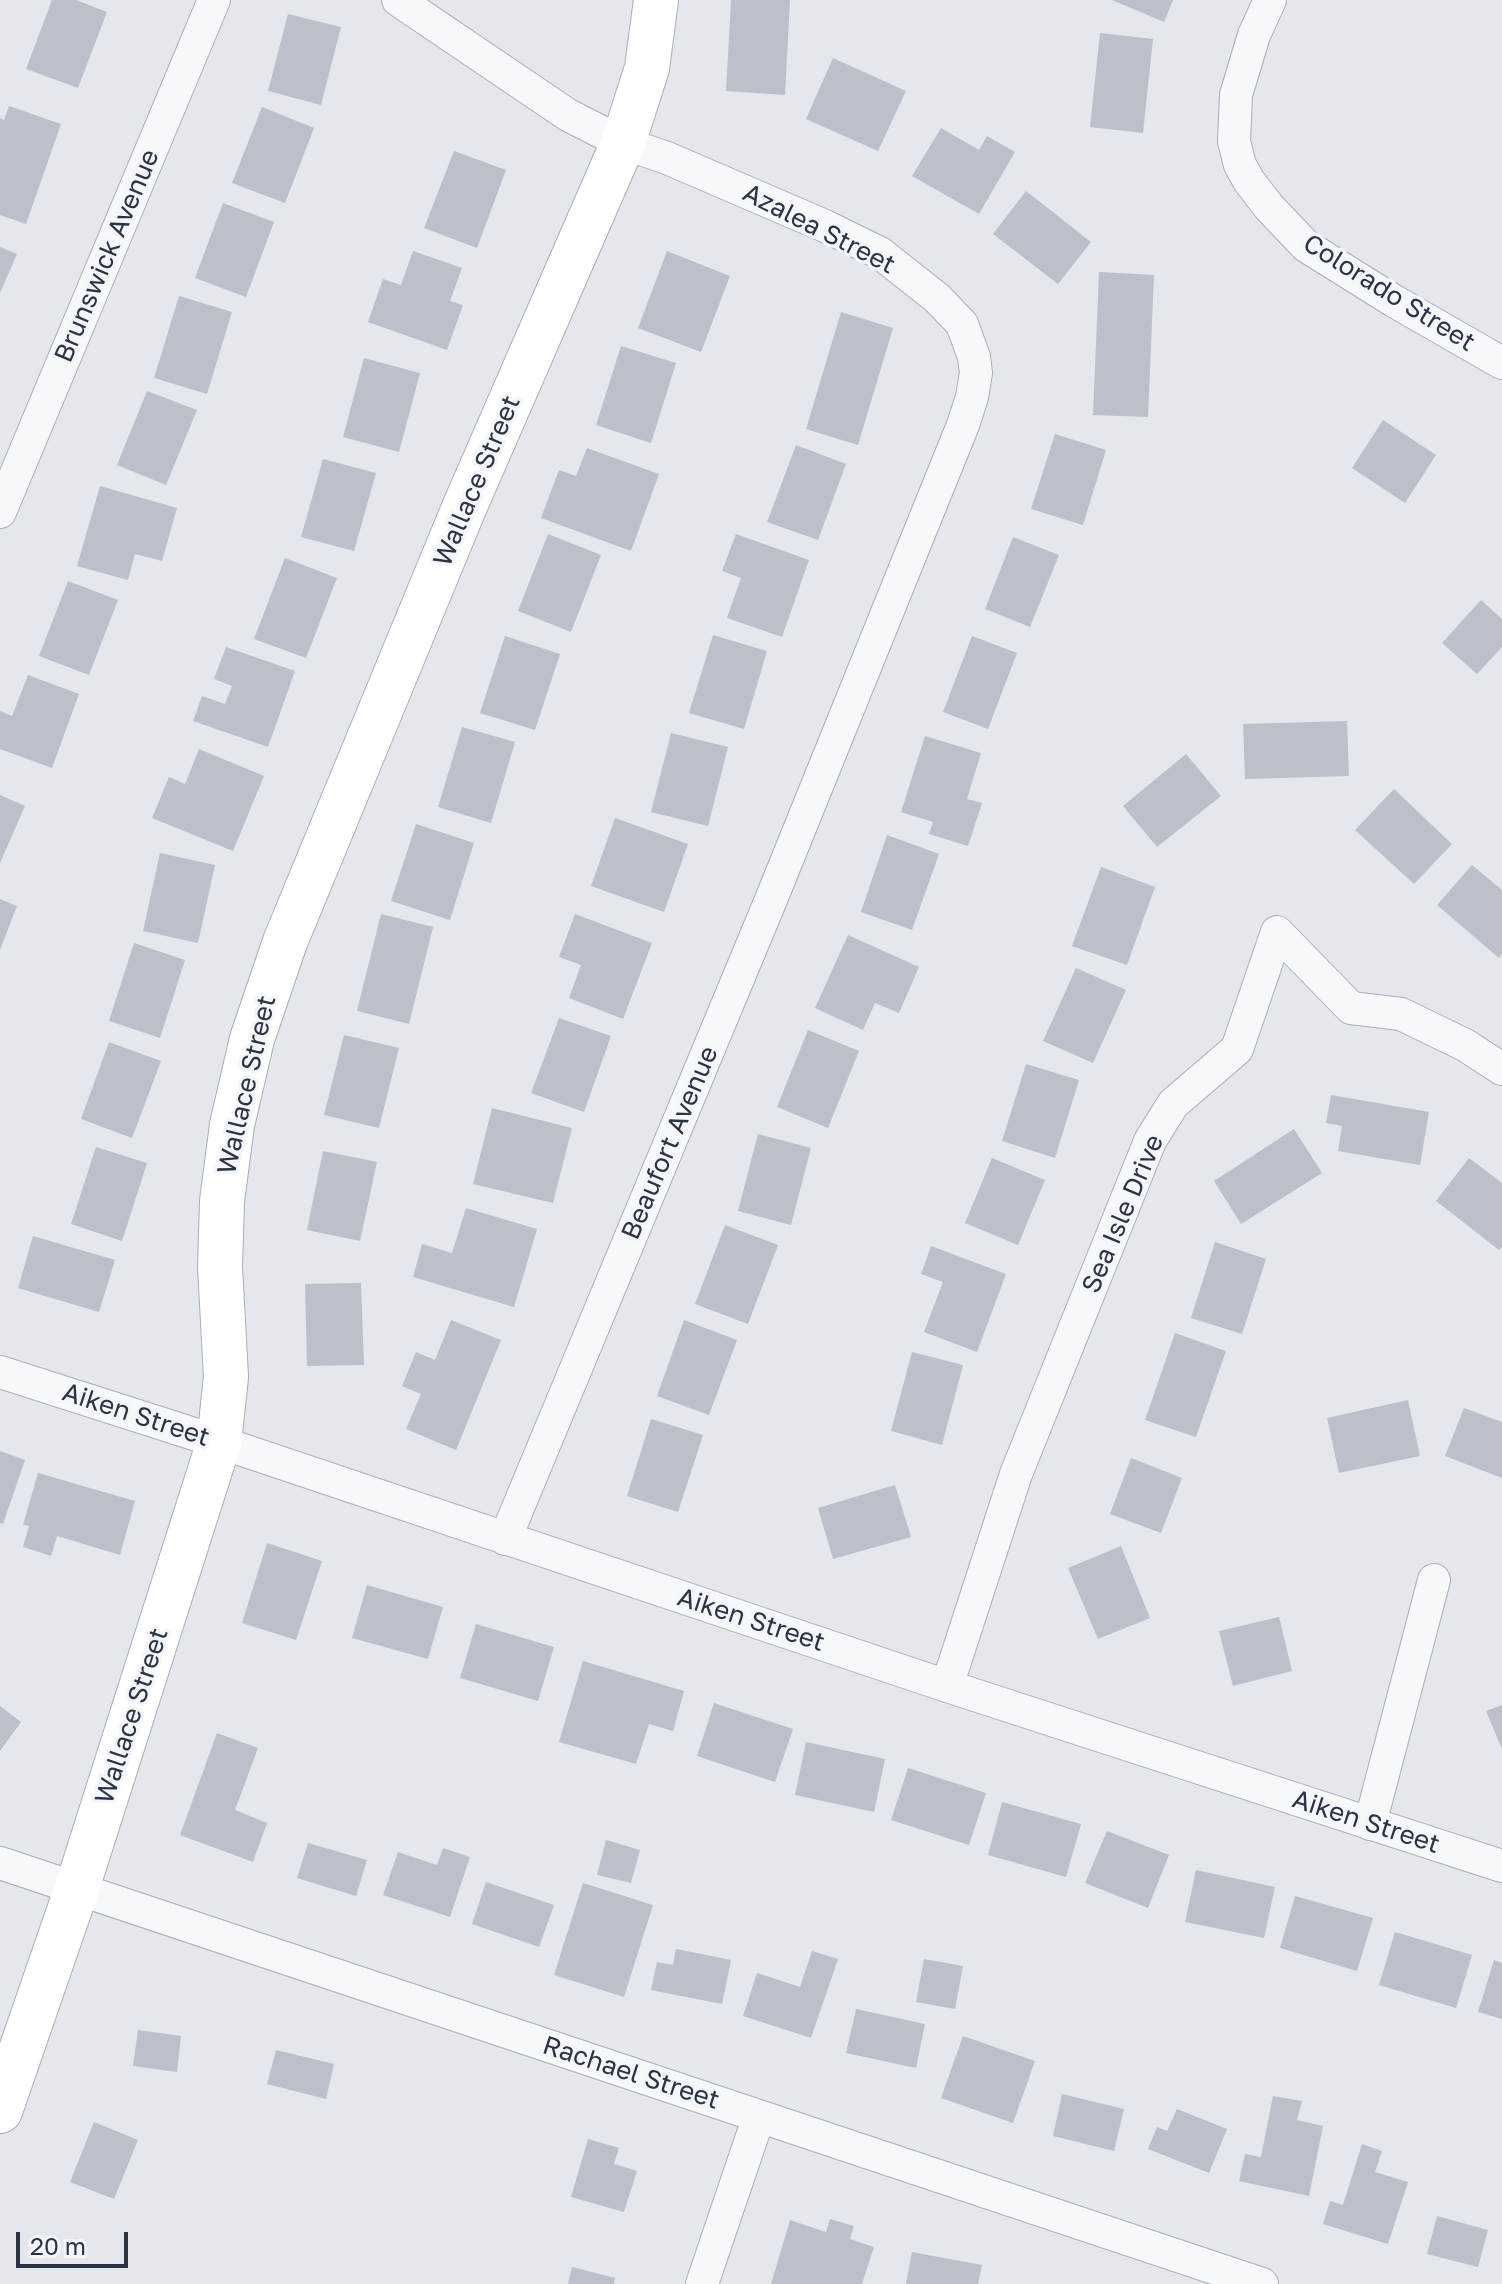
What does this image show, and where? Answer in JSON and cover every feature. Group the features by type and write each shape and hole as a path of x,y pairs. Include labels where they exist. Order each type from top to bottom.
{"street":[{"name":"Brunswick Avenue","path":"0,512 9,465 214,0"},
{"name":"Azalea Street","path":"398,0 540,98 623,143 667,158 880,253 937,298 962,324 974,357 976,373 972,397 831,746"},
{"name":"Wallace Street","path":"0,2111 77,1888 219,1442 226,1377 220,1267 222,1201 232,1125 252,1039 285,942 362,754 464,508 623,143 647,68 656,0"},
{"name":"Colorado Street","path":"1270,0 1244,64 1235,106 1234,141 1240,165 1249,181 1306,246 1502,363"},
{"name":"Beaufort Avenue","path":"505,1539 770,902 831,746"},
{"name":"Sea Isle Drive","path":"947,1686 1016,1474 1150,1141 1173,1104 1237,1049 1277,932 1351,1008 1401,1014 1465,1045 1502,1069"},
{"name":"Aiken Street","path":"0,1372 219,1442 947,1686 1502,1866"},
{"path":"1370,1824 1434,1580"},
{"name":"Rachael Street","path":"0,1863 759,2116 1189,2272 1262,2284"},
{"path":"702,2284 759,2116"}],"building":[{"path":"52,0 76,0 107,12 78,88 26,69"},
{"path":"731,0 790,0 785,95 726,91"},
{"path":"1112,0 1173,0 1164,22"},
{"path":"288,14 341,27 321,105 268,91"},
{"path":"1100,33 1153,39 1143,133 1090,127"},
{"path":"833,58 906,91 878,151 806,119"},
{"path":"9,106 61,124 26,224 0,215 0,118 4,120"},
{"path":"262,107 314,128 285,203 232,183"},
{"path":"941,128 979,150 987,136 1015,152 979,214 912,176"},
{"path":"454,151 506,170 477,248 424,228"},
{"path":"1026,191 1091,242 1058,284 993,234"},
{"path":"223,203 274,222 246,297 195,278"},
{"path":"0,247 17,254 0,293"},
{"path":"413,251 462,268 450,301 463,305 447,350 368,322 383,279 401,285"},
{"path":"667,251 730,276 701,352 638,328"},
{"path":"1099,272 1154,275 1148,417 1093,415"},
{"path":"179,296 232,312 207,394 154,378"},
{"path":"841,312 893,328 858,445 806,429"},
{"path":"621,346 676,363 651,443 596,425"},
{"path":"364,358 420,373 399,452 343,437"},
{"path":"147,391 197,410 166,485 117,465"},
{"path":"1383,420 1436,455 1405,503 1352,468"},
{"path":"1055,434 1106,450 1083,525 1031,509"},
{"path":"796,445 846,464 818,540 767,522"},
{"path":"587,448 659,474 631,551 541,518 559,470 576,476"},
{"path":"323,459 376,473 354,551 301,537"},
{"path":"100,486 177,508 162,561 135,554 128,580 77,566"},
{"path":"548,534 601,555 571,632 518,611"},
{"path":"736,534 809,560 782,637 727,618 741,578 722,571"},
{"path":"1013,537 1059,555 1030,627 985,609"},
{"path":"285,558 337,578 306,658 254,639"},
{"path":"68,581 118,600 89,675 39,656"},
{"path":"1481,600 1502,619 1502,647 1477,674 1442,643"},
{"path":"713,635 767,651 744,729 689,713"},
{"path":"505,636 560,654 535,730 480,713"},
{"path":"972,636 1017,653 988,729 943,712"},
{"path":"226,647 295,671 268,747 193,721 202,696 225,704 232,686 214,679"},
{"path":"28,675 79,694 52,768 0,749 0,711 12,716"},
{"path":"1347,721 1349,776 1245,779 1243,724"},
{"path":"462,727 515,742 491,823 438,807"},
{"path":"671,733 728,747 708,826 651,812"},
{"path":"925,736 981,753 967,799 982,803 968,846 929,834 933,822 901,812"},
{"path":"199,749 264,776 233,851 152,818 169,777 185,784"},
{"path":"1186,754 1221,796 1157,847 1123,806"},
{"path":"1394,789 1452,844 1414,884 1355,830"},
{"path":"0,795 25,806 0,863"},
{"path":"615,818 688,844 664,912 591,886"},
{"path":"416,824 474,843 450,920 391,901"},
{"path":"887,835 939,854 912,930 861,912"},
{"path":"160,853 215,865 198,943 143,931"},
{"path":"1472,865 1502,890 1502,954 1499,958 1437,905"},
{"path":"1101,867 1155,887 1127,965 1072,946"},
{"path":"0,899 17,906 0,950"},
{"path":"381,914 433,927 409,1024 357,1011"},
{"path":"575,914 652,943 623,1019 569,998 581,965 559,957"},
{"path":"848,935 919,967 899,1013 875,1003 863,1030 815,1008"},
{"path":"134,943 185,960 160,1038 109,1021"},
{"path":"1076,968 1126,990 1093,1063 1043,1041"},
{"path":"559,1018 611,1036 584,1112 531,1093"},
{"path":"808,1030 859,1051 828,1128 777,1107"},
{"path":"344,1035 399,1048 379,1128 324,1115"},
{"path":"109,1042 161,1061 132,1138 81,1119"},
{"path":"1026,1064 1079,1080 1055,1158 1002,1141"},
{"path":"1331,1095 1429,1112 1420,1165 1338,1151 1342,1126 1326,1123"},
{"path":"492,1108 572,1128 553,1203 473,1184"},
{"path":"1294,1129 1322,1173 1241,1224 1214,1181"},
{"path":"758,1134 811,1148 791,1225 738,1211"},
{"path":"96,1147 147,1163 122,1241 71,1224"},
{"path":"323,1151 377,1162 360,1241 307,1230"},
{"path":"992,1158 1045,1180 1018,1245 965,1223"},
{"path":"1469,1158 1502,1183 1502,1247 1499,1250 1436,1201"},
{"path":"466,1208 537,1229 514,1307 413,1277 422,1244 452,1253"},
{"path":"725,1225 778,1245 748,1324 695,1304"},
{"path":"33,1236 115,1260 99,1312 18,1288"},
{"path":"1215,1242 1266,1259 1242,1334 1191,1318"},
{"path":"931,1246 1006,1274 977,1352 924,1332 943,1282 921,1274"},
{"path":"361,1283 364,1365 307,1366 305,1284"},
{"path":"451,1320 501,1340 456,1450 406,1429 421,1394 402,1386 416,1352 435,1360"},
{"path":"684,1320 737,1340 709,1415 657,1396"},
{"path":"1175,1333 1226,1351 1196,1437 1145,1420"},
{"path":"912,1352 963,1365 942,1445 891,1431"},
{"path":"1408,1400 1420,1456 1339,1473 1327,1418"},
{"path":"1464,1408 1502,1422 1502,1478 1445,1456"},
{"path":"651,1419 703,1435 678,1512 627,1496"},
{"path":"0,1451 25,1460 3,1524 0,1523"},
{"path":"1131,1458 1182,1478 1161,1533 1110,1514"},
{"path":"38,1473 135,1501 120,1555 57,1536 51,1556 23,1547 29,1526 23,1525"},
{"path":"895,1485 911,1537 833,1559 818,1508"},
{"path":"267,1543 322,1561 296,1640 242,1623"},
{"path":"1121,1546 1150,1618 1098,1639 1068,1568"},
{"path":"367,1585 443,1607 428,1659 352,1638"},
{"path":"1279,1617 1292,1671 1233,1686 1219,1631"},
{"path":"476,1624 554,1647 538,1701 460,1678"},
{"path":"583,1661 684,1691 673,1731 649,1724 636,1764 559,1742"},
{"path":"714,1703 793,1729 775,1782 697,1756"},
{"path":"1502,1705 1502,1749 1486,1711"},
{"path":"0,1706 21,1722 0,1751"},
{"path":"217,1733 258,1748 235,1810 267,1823 253,1862 180,1835"},
{"path":"806,1742 885,1759 874,1812 795,1795"},
{"path":"908,1768 986,1793 969,1845 891,1820"},
{"path":"1002,1802 1081,1824 1066,1877 988,1855"},
{"path":"1107,1831 1169,1855 1148,1908 1085,1883"},
{"path":"606,1840 640,1850 631,1883 597,1875"},
{"path":"308,1843 367,1860 356,1896 297,1878"},
{"path":"443,1848 470,1857 450,1917 383,1895 398,1852 437,1865"},
{"path":"1196,1870 1275,1887 1264,1938 1185,1922"},
{"path":"486,1882 554,1905 539,1947 472,1924"},
{"path":"583,1883 653,1905 624,1997 554,1975"},
{"path":"1295,1896 1373,1918 1357,1971 1280,1948"},
{"path":"1395,1932 1472,1955 1456,2008 1379,1985"},
{"path":"676,1949 731,1960 722,2004 651,1990 657,1962 673,1965"},
{"path":"812,1951 838,1959 811,2038 743,2016 757,1973 800,1987"},
{"path":"924,1959 963,1966 955,2009 916,2002"},
{"path":"1494,1960 1502,1963 1502,2019 1478,2012"},
{"path":"856,2009 925,2024 916,2068 846,2053"},
{"path":"138,2030 181,2036 177,2072 133,2066"},
{"path":"963,2036 1035,2061 1013,2123 941,2098"},
{"path":"276,2050 334,2064 326,2099 267,2084"},
{"path":"1062,2094 1124,2109 1114,2151 1053,2136"},
{"path":"1273,2096 1302,2101 1297,2120 1323,2126 1309,2196 1239,2181 1245,2154 1261,2157"},
{"path":"1177,2109 1227,2129 1209,2173 1148,2149 1157,2127 1167,2131"},
{"path":"94,2122 138,2140 114,2199 70,2182"},
{"path":"588,2139 619,2148 614,2164 637,2171 624,2212 571,2197"},
{"path":"1362,2144 1382,2151 1375,2172 1408,2182 1388,2244 1323,2224 1330,2201 1343,2205"},
{"path":"1437,2216 1488,2230 1478,2267 1427,2254"},
{"path":"830,2219 854,2226 850,2239 874,2247 862,2284 771,2284 790,2220 826,2232"},
{"path":"912,2252 982,2265 978,2284 906,2284"},
{"path":"572,2267 615,2278 614,2284 568,2284"}]}
